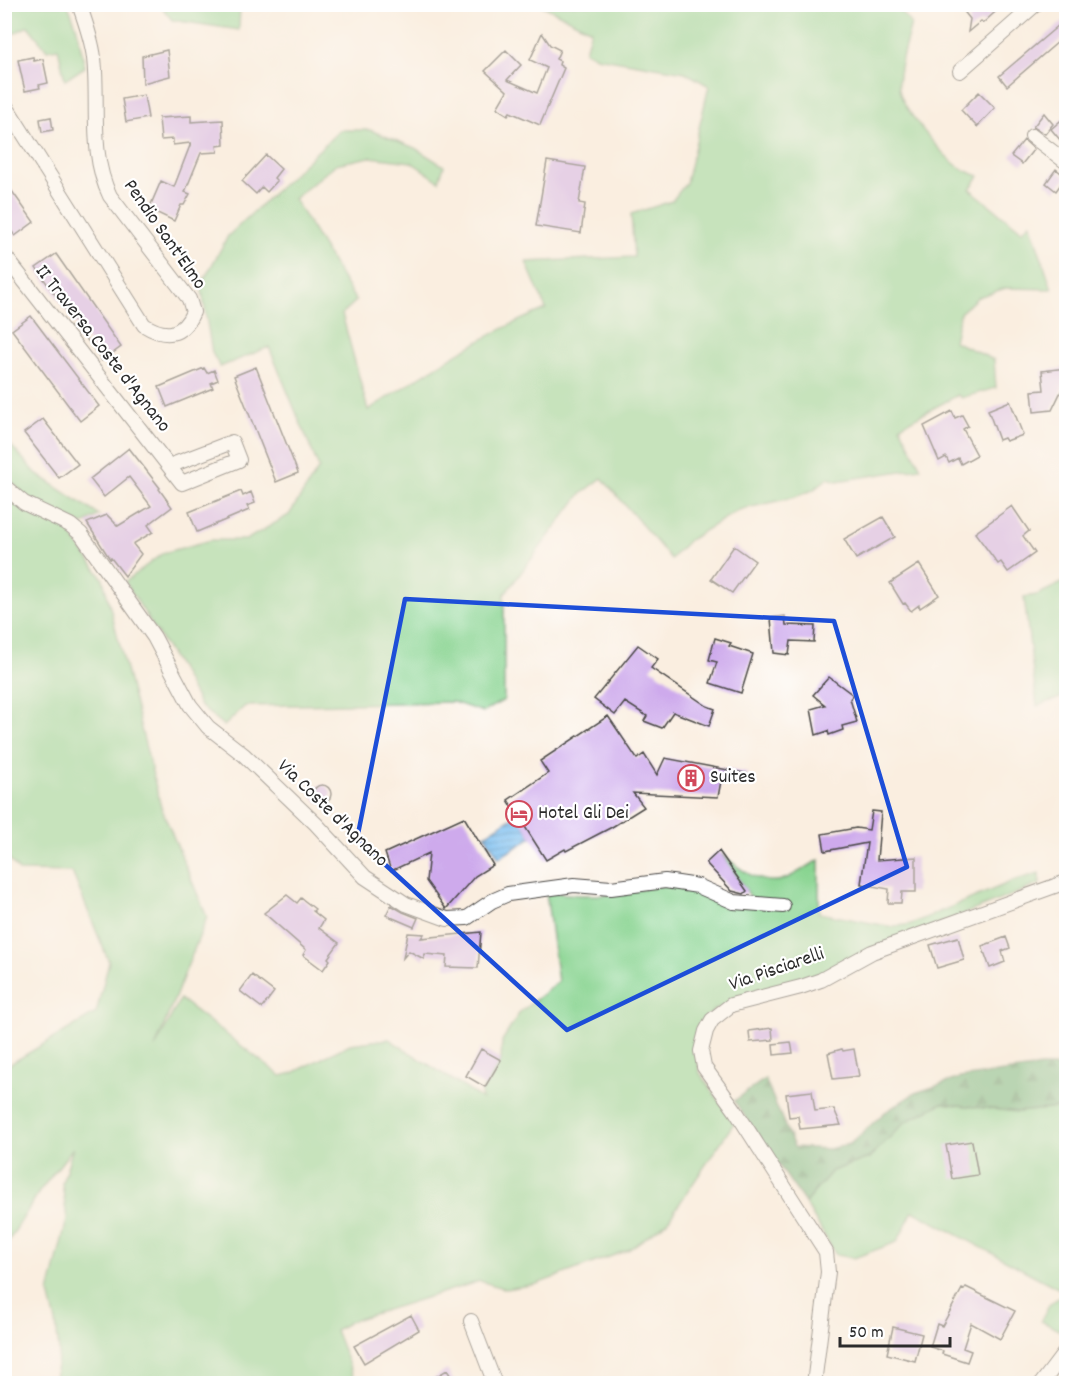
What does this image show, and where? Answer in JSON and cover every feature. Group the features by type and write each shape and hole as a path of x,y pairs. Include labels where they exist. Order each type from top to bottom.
{"street":[{"name":"Pendio Sant'Elmo","path":"4,103 144,325 157,333 169,334 188,322 193,312 189,299 110,196 102,180 99,163 94,57 79,4"},
{"path":"960,71 1036,4"},
{"path":"1032,136 1066,162"},
{"name":"II Traversa Coste d'Agnano","path":"4,255 182,483 239,460 232,442 169,466"},
{"name":"Via Coste d'Agnano","path":"4,486 24,503 70,525 81,534 154,637 190,705 208,727 244,755 316,824 365,877 406,904 447,919 467,918 492,901 508,894 574,885 611,888 665,881 698,886 734,902 783,906"},
{"name":"Via Pisciarelli","path":"814,1383 829,1264 826,1252 735,1110 704,1067 701,1051 706,1031 712,1020 731,1005 821,980 872,952 1066,882"},
{"path":"471,1322 495,1383"},
{"path":"1041,1383 1066,1351"}],"highlighted area":[{"path":"405,599 834,621 907,867 567,1030 357,839"}],"green space":[{"path":"4,5 68,5 76,25 85,67 65,80 58,48 47,50 28,26 7,37"},
{"path":"160,5 240,5 239,30 172,20"},
{"path":"541,5 896,5 911,24 898,82 902,98 925,132 945,155 962,169 979,176 970,189 1022,231 1030,223 1052,289 1006,288 978,297 960,313 954,341 994,360 996,388 961,398 958,395 900,426 921,468 837,481 828,478 813,490 795,497 739,510 689,540 671,559 602,478 580,495 504,595 504,700 483,712 453,702 245,706 224,726 200,706 183,674 125,582 163,553 211,540 246,540 289,515 319,468 269,347 220,367 212,353 201,285 228,236 340,130 370,130 415,148 444,166 439,181 411,162 370,157 336,164 294,199 356,301 342,314 368,410 477,342 546,309 526,262 634,257 631,214 672,201 686,183 709,86 685,72 596,57 585,51 591,30"},
{"path":"4,438 37,474 99,515 82,525 25,496 5,474"},
{"path":"5,492 67,529 103,579 161,807 207,917 155,1048 180,999 281,1076 293,1073 350,1044 389,1039 482,1099 481,1093 501,1061 502,1041 520,1012 558,982 546,892 611,895 660,886 693,887 756,905 722,854 751,875 768,881 785,879 819,860 819,913 893,927 911,924 1013,881 1039,873 1040,884 923,930 815,977 716,1009 702,1021 695,1046 700,1073 734,1123 667,1222 628,1250 537,1284 506,1289 480,1281 351,1321 335,1330 356,1383 54,1383 59,1353 56,1322 49,1293 67,1219 62,1183 73,1148 39,1192 5,1247 5,1067 96,1013 109,962 72,872 19,871 5,854"},
{"path":"1066,581 1066,696 1037,706 1024,597 1037,595"},
{"path":"1041,1067 1066,1067 1066,1107 1018,1112 942,1103 905,1122 869,1158 832,1171 805,1203 734,1101 765,1079 794,1147 829,1149 850,1144 885,1112 915,1093 960,1078"},
{"path":"942,1103 1018,1112 1066,1107 1066,1334 1041,1321 1049,1305 1065,1292 913,1211 897,1242 854,1258 836,1255 805,1203 832,1171 869,1158 905,1122"}],"water":[{"path":"517,814 532,837 499,858 485,835"}],"building":[{"path":"958,4 1004,4 983,23 981,21 968,32 970,19"},
{"path":"1066,19 1066,35 1007,86 999,76"},
{"path":"542,33 550,45 560,50 556,59 564,68 540,125 510,112 508,115 497,108 507,91 485,71 506,50 521,65 507,80 537,93 547,68 530,60"},
{"path":"167,50 170,76 143,83 142,56"},
{"path":"33,57 34,61 43,59 48,83 39,85 40,88 25,91 18,60"},
{"path":"979,92 995,108 977,127 961,110"},
{"path":"144,95 148,118 126,122 122,99"},
{"path":"1044,113 1053,124 1045,134 1033,127"},
{"path":"191,116 191,122 223,120 224,145 217,146 218,152 201,153 185,192 190,194 184,205 181,205 174,221 149,209 161,181 174,187 191,143 173,145 173,139 161,140 159,118"},
{"path":"1066,116 1066,147 1051,129"},
{"path":"51,117 53,130 42,132 40,119"},
{"path":"1024,140 1034,149 1022,164 1011,156"},
{"path":"266,155 281,169 274,178 277,181 267,192 262,187 256,194 242,181"},
{"path":"547,161 585,167 579,203 585,204 581,233 536,226"},
{"path":"1056,169 1066,177 1056,191 1046,183"},
{"path":"4,180 34,222 15,236 4,221"},
{"path":"56,254 121,347 102,361 36,268"},
{"path":"31,316 99,406 80,421 12,330"},
{"path":"256,367 298,473 276,482 234,376"},
{"path":"204,368 207,373 214,370 218,380 211,383 213,388 167,407 159,387"},
{"path":"1066,368 1066,381 1052,410 1034,412 1032,391 1044,390 1042,371"},
{"path":"1010,401 1023,435 1006,441 1004,438 999,440 988,410"},
{"path":"952,411 955,418 962,415 968,426 963,429 977,455 961,464 958,458 949,463 946,457 939,461 924,426"},
{"path":"43,419 78,464 59,478 24,433"},
{"path":"129,448 172,507 148,525 153,532 133,544 141,554 125,576 110,559 87,523 107,515 118,526 151,506 129,477 104,497 90,479"},
{"path":"241,491 243,496 251,492 255,503 247,506 249,510 197,532 189,512"},
{"path":"1012,506 1029,531 1023,536 1035,553 1008,572 1001,562 998,564 975,533"},
{"path":"883,517 895,537 856,559 844,539"},
{"path":"734,546 755,561 732,593 711,579"},
{"path":"919,564 939,595 920,608 919,605 911,611 905,603 903,604 890,583"},
{"path":"785,616 786,625 815,626 814,642 791,641 789,655 774,653 771,618"},
{"path":"715,638 731,643 729,646 753,654 741,693 710,683 717,662 709,660"},
{"path":"638,645 658,659 651,668 715,709 709,726 673,712 662,728 644,721 647,716 625,702 615,715 594,699"},
{"path":"829,677 853,695 850,699 857,722 842,726 843,730 829,735 828,731 816,735 811,709 825,705 813,695"},
{"path":"608,716 637,759 644,754 657,775 665,758 749,774 721,781 718,797 633,793 644,807 612,827 546,860 508,800 548,773 540,761"},
{"path":"322,785 328,788 331,794 328,800 322,803 316,800 313,794 316,788"},
{"path":"872,811 881,812 877,860 916,857 916,892 902,892 901,903 888,903 889,889 861,884 867,843 825,851 822,834 856,828 869,830"},
{"path":"464,817 493,865 475,876 446,909 426,881 429,853 391,871 385,853"},
{"path":"719,851 747,891 744,894 732,891 706,863"},
{"path":"287,895 297,903 301,898 315,909 313,911 324,920 319,928 339,943 328,958 330,960 323,970 303,955 306,950 264,913"},
{"path":"391,905 418,918 414,927 386,915"},
{"path":"481,932 478,968 446,967 447,956 425,954 424,959 409,951 403,958 408,933 424,934 421,938"},
{"path":"958,937 964,960 937,968 930,945"},
{"path":"1006,937 1010,948 1002,951 1005,962 990,968 982,946"},
{"path":"252,975 274,992 262,1008 240,991"},
{"path":"772,1028 773,1040 750,1042 749,1031"},
{"path":"791,1042 793,1053 774,1055 773,1044"},
{"path":"481,1049 501,1060 485,1087 466,1076"},
{"path":"842,1049 843,1051 854,1049 859,1076 833,1079 828,1053"},
{"path":"812,1091 815,1111 834,1109 841,1125 800,1129 798,1116 789,1117 786,1094"},
{"path":"972,1141 978,1175 952,1179 946,1145"},
{"path":"966,1287 1015,1311 1000,1339 971,1323 963,1348 971,1351 967,1362 942,1354 943,1351 930,1347 937,1324 942,1326 962,1289"},
{"path":"411,1315 419,1330 364,1363 354,1346"},
{"path":"893,1327 922,1334 915,1361 887,1354"},
{"path":"447,1370 455,1383 425,1383"}],"place":[{"name":"Suites","path":"691,778"},
{"name":"Hotel Gli Dei","path":"519,814"}]}
